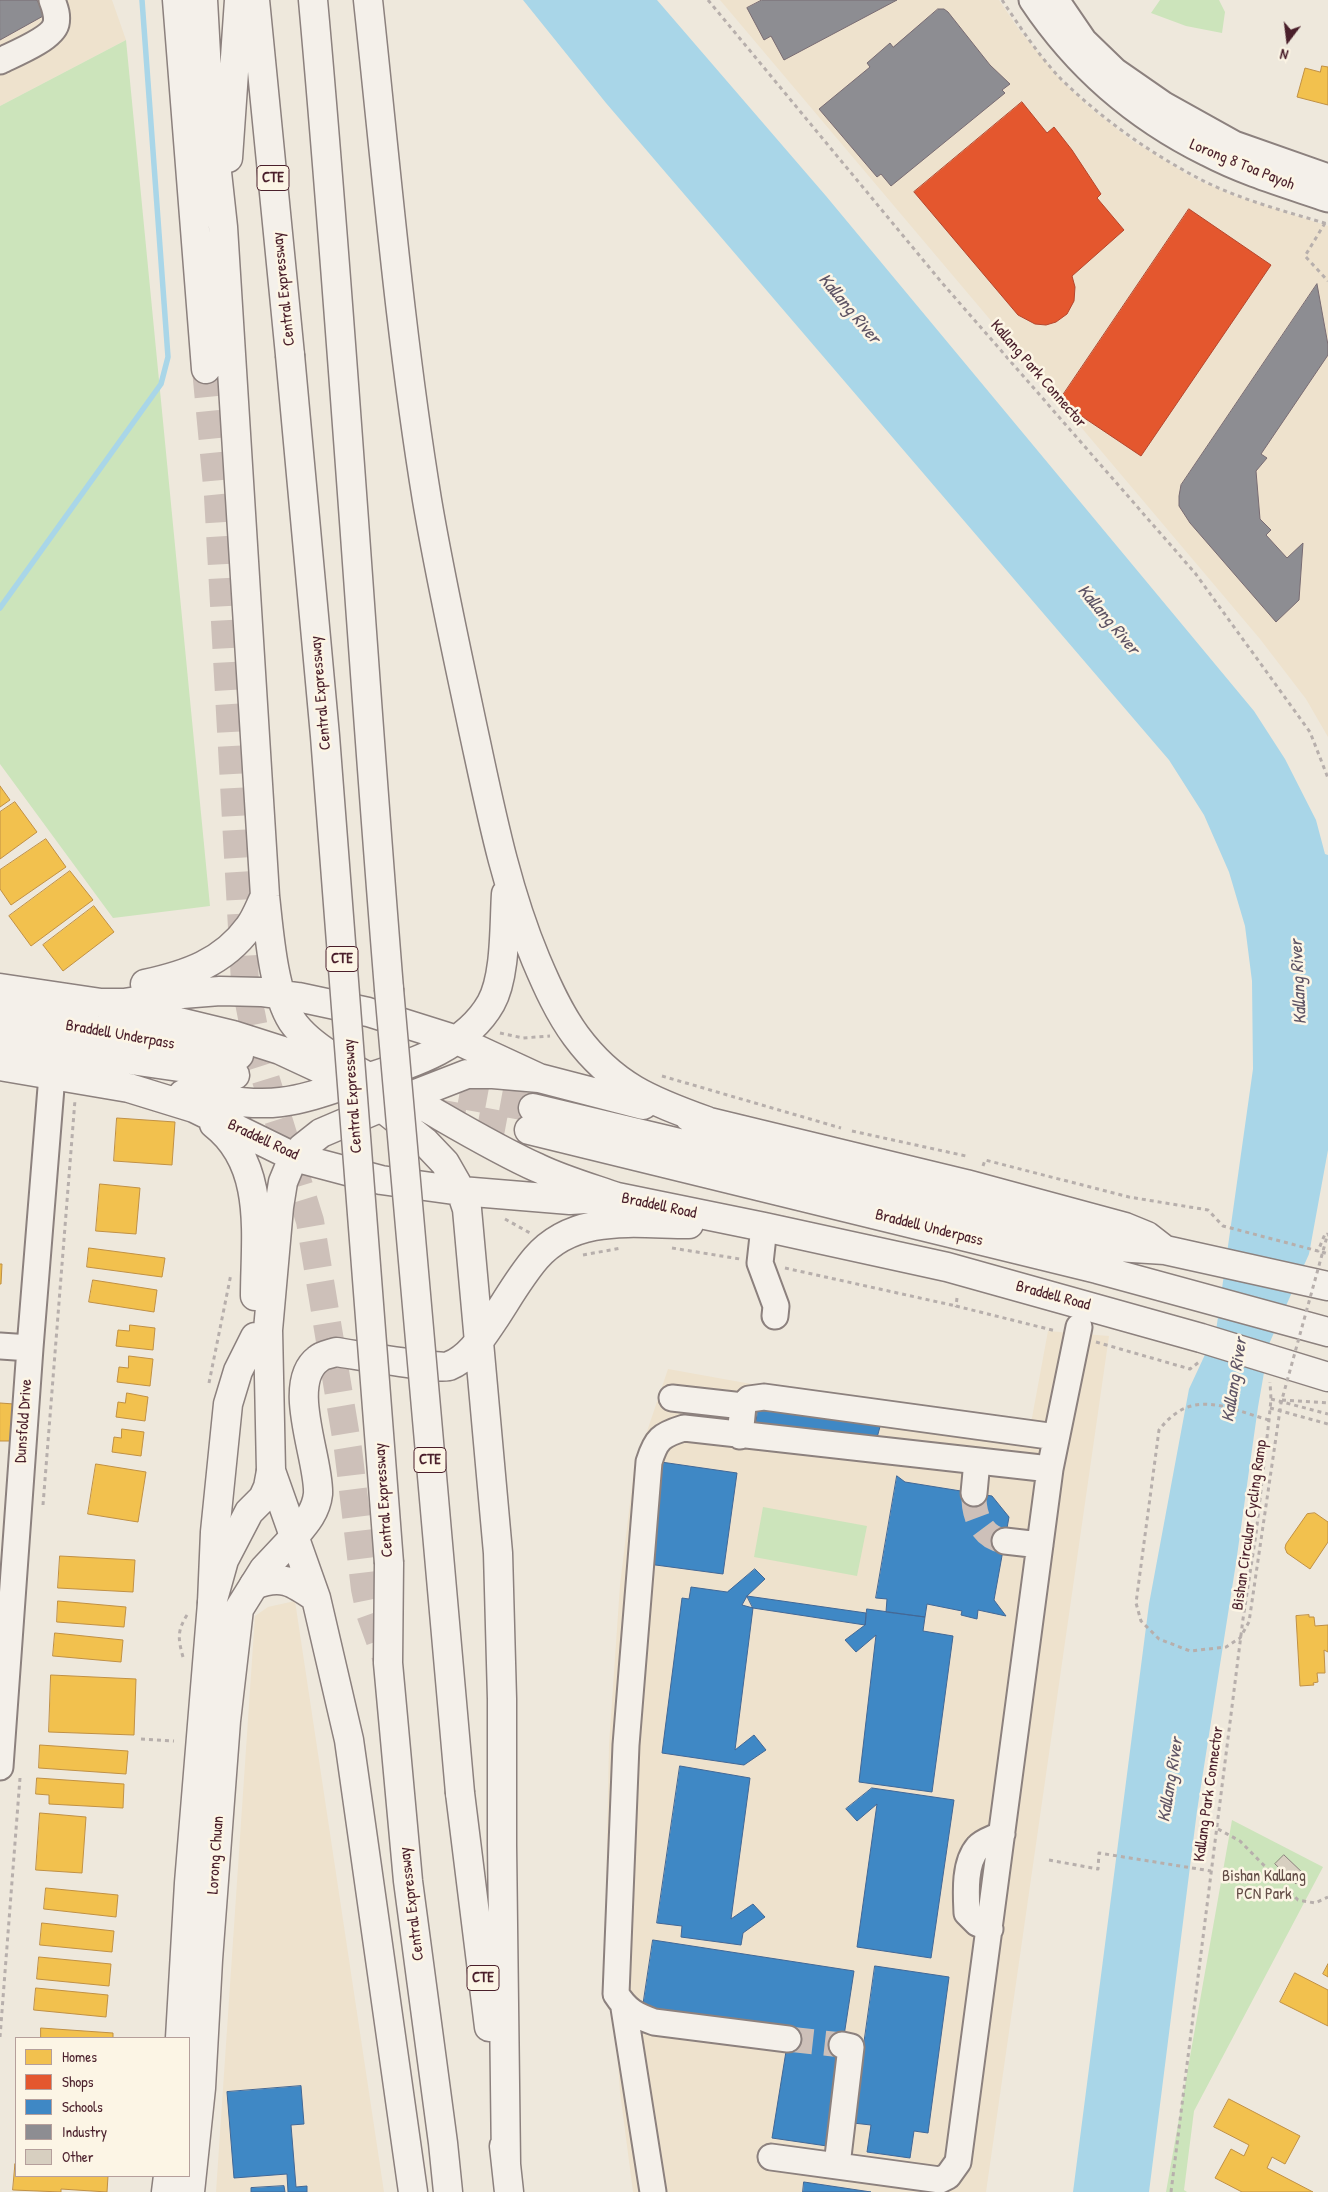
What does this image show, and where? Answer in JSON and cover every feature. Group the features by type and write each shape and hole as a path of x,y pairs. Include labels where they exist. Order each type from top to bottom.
{"main road":[{"path":"177,0 206,370"},
{"path":"203,0 208,90 223,227 265,896 270,938 281,994 292,1021 302,1032 360,1080 382,1107 426,1142 445,1163 461,1191 467,1209 498,1552 502,1699 506,2163"},
{"path":"223,227 239,0"},
{"name":"Central Expressway","path":"256,0 325,736 387,1533 389,1563 388,1663 408,1881 448,2192"},
{"name":"CTE","path":"313,0 342,352 366,711 460,1793 509,2192"},
{"path":"318,68 322,0"},
{"path":"368,0 403,330 427,502 466,697 506,878 541,972 562,1014 599,1064 626,1085 656,1103 707,1121"},
{"path":"129,1088 246,1102 280,1102 321,1093 360,1080 430,1055 457,1040 473,1027 492,1001 503,956 506,878"},
{"path":"1,994 51,995 133,986 183,975 202,968 226,951 242,936 250,926 265,896"},
{"path":"101,1003 124,1003 182,994 220,992 281,994 368,1012 457,1040 539,1078"},
{"name":"Braddell Underpass","path":"0,1041 237,1065 1,994"},
{"path":"51,995 101,1003 233,1034 280,1050 407,1097 453,1124 540,1169 617,1197"},
{"path":"280,1050 289,1072 289,1088 280,1102"},
{"name":"Braddell Road","path":"0,1066 51,1085 129,1088 194,1108 294,1157 381,1180 461,1191 570,1200 617,1197 752,1225 930,1263 1202,1338 1328,1377"},
{"path":"413,2192 349,1740 316,1598 271,1471 268,1330 279,1207 283,1182 294,1157 315,1137 382,1107 467,1074 539,1078 966,1184 1125,1228 1147,1236 1165,1250 1319,1284"},
{"path":"194,1108 229,1138 239,1150 251,1179 254,1192 256,1391 264,1466 271,1471"},
{"name":"Braddell Underpass","path":"1165,1250 1116,1247 531,1119 1328,1332"},
{"name":"Lorong Chuan","path":"190,2192 201,2088 208,1960 232,1664 239,1609 264,1569 312,1515 318,1494 304,1404 305,1380 312,1365 318,1358 336,1352 447,1368 466,1356 480,1341 514,1286 538,1256 576,1230 601,1224 752,1225"},
{"path":"212,1603 215,1532 228,1404 238,1371 255,1336"},
{"name":"Lorong Chuan","path":"180,2037 212,1603 224,1560 250,1512 262,1498 268,1487 271,1471"},
{"path":"254,1585 268,1580 283,1579 297,1585 316,1598"},
{"path":"166,2192 168,2177"}],"street":[{"path":"0,61 51,34 56,24 56,11 52,0"},
{"name":"Lorong 8 Toa Payoh","path":"1032,0 1048,24 1086,68 1152,122 1213,145 1234,144 1328,177"},
{"name":"Lorong 8 Toa Payoh","path":"1056,0 1084,41 1115,71 1164,105 1213,145 1258,175 1328,199"},
{"name":"Dunsfold Drive","path":"0,1767 51,1085"},
{"path":"752,1225 760,1263 776,1306 775,1316"},
{"path":"771,2157 940,2180 948,2176 956,2168 961,2151 1050,1470 1078,1331"},
{"path":"0,1346 30,1348"},
{"path":"740,1436 742,1406 748,1399 764,1397 1056,1437"},
{"path":"672,1398 742,1406"},
{"path":"652,2192 624,2008 616,1994 626,1755 649,1462 655,1444 669,1432 684,1428 740,1436 1050,1470"},
{"path":"974,1493 978,1461"},
{"path":"1005,1541 1040,1545"},
{"path":"624,2008 654,2022 788,2038"},
{"path":"837,2166 851,2046 842,2046"}],"path":[{"name":"Kallang Park Connector","path":"708,0 943,284 1195,573 1310,732 1328,778"},
{"path":"1325,224 1305,256 1328,281"},
{"path":"656,1073 664,1077 843,1129 966,1156"},
{"path":"51,1085 85,1101"},
{"path":"982,1166 985,1160 1129,1197 1208,1210 1223,1226 1328,1254"},
{"name":"Bishan Circular Cycling Ramp","path":"1269,1420 1208,1403 1196,1404 1170,1416 1160,1430 1136,1603 1141,1620 1159,1639 1190,1651 1226,1647 1240,1638 1249,1622 1281,1403 1320,1251 1328,1234"},
{"path":"957,1298 956,1306 1078,1331 1190,1369"},
{"name":"Kallang Park Connector","path":"1171,2192 1271,1399"},
{"path":"1271,1399 1328,1414"},
{"path":"1271,1399 1328,1403"},
{"path":"1281,1403 1328,1414"},
{"path":"1270,1408 1328,1424"},
{"path":"141,1739 174,1741"},
{"path":"1218,1830 1245,1845 1298,1900 1315,1903 1328,1897"},
{"path":"1049,1860 1098,1869 1099,1854 1211,1871"}],"shaded area":[{"path":"0,0 112,0 126,40 0,106"},
{"path":"720,0 999,0 1020,31 1060,79 1089,107 1131,140 1195,179 1235,196 1328,226 1328,737 1306,699 1260,639"},
{"path":"1048,1331 1109,1336 986,2192 633,2192 620,2092 606,1893 609,1745 620,1585 634,1470 668,1369 1029,1434"},
{"path":"295,1601 384,2192 216,2192 255,1616 268,1607"}],"green space":[{"path":"1160,0 1219,0 1225,12 1222,33 1186,26 1151,13"},
{"path":"126,40 210,906 113,918 0,764 0,106"},
{"path":"763,1507 867,1526 857,1576 754,1557"},
{"name":"Bishan Kallang PCN Park","path":"1232,1820 1323,1867 1194,2111 1184,2190 1187,2192 1166,2192"}],"water":[{"name":"Kallang River","path":"523,0 657,0 826,196 1254,711 1285,759 1316,820 1325,854 1328,855 1328,1150 1309,1254 1269,1344 1258,1407 1236,1563 1197,1811 1149,2192 1073,2192 1149,1604 1189,1389 1216,1331 1253,1069 1252,981 1245,926 1229,872 1204,815 1169,760 606,103"}],"building: Homes":[{"path":"1322,66 1328,67 1328,105 1297,97 1305,68 1320,72"},
{"path":"0,786 10,800 0,807"},
{"path":"15,802 37,832 0,859 0,812"},
{"path":"46,839 66,867 11,905 0,889 0,870"},
{"path":"70,871 93,900 31,946 9,916"},
{"path":"94,906 114,932 63,971 43,945"},
{"path":"117,1118 175,1122 172,1165 114,1161"},
{"path":"100,1184 140,1188 136,1234 96,1231"},
{"path":"89,1248 165,1258 162,1277 87,1267"},
{"path":"0,1264 2,1264 1,1284 0,1284"},
{"path":"93,1280 157,1290 154,1312 89,1302"},
{"path":"130,1325 155,1328 153,1350 116,1346 118,1330 129,1331"},
{"path":"129,1356 153,1359 150,1386 117,1382 119,1367 128,1368"},
{"path":"127,1393 148,1397 145,1421 116,1417 118,1402 125,1403"},
{"path":"0,1403 14,1404 12,1441 0,1441"},
{"path":"122,1429 144,1432 141,1456 112,1452 114,1437 121,1438"},
{"path":"96,1464 146,1472 138,1522 88,1514"},
{"path":"1315,1513 1328,1522 1328,1542 1310,1569 1287,1553 1285,1548 1307,1514"},
{"path":"60,1556 135,1560 133,1592 58,1588"},
{"path":"58,1601 126,1607 124,1627 57,1622"},
{"path":"1309,1615 1309,1617 1314,1617 1315,1626 1328,1625 1328,1652 1324,1650 1325,1673 1317,1673 1318,1682 1313,1683 1314,1685 1300,1686 1296,1616"},
{"path":"55,1633 123,1640 121,1662 53,1656"},
{"path":"51,1675 136,1679 134,1735 49,1732"},
{"path":"40,1745 128,1751 126,1774 39,1768"},
{"path":"37,1778 124,1784 123,1808 49,1804 49,1795 36,1794"},
{"path":"40,1813 86,1817 82,1873 36,1870"},
{"path":"46,1888 118,1895 116,1917 44,1909"},
{"path":"42,1923 114,1931 112,1952 40,1945"},
{"path":"39,1957 111,1964 109,1986 37,1979"},
{"path":"1328,1964 1328,1977 1323,1974"},
{"path":"1295,1973 1328,1990 1328,2026 1280,2002"},
{"path":"36,1988 108,1995 106,2017 34,2010"},
{"path":"41,2028 113,2033 113,2037 41,2037"},
{"path":"1229,2099 1300,2136 1285,2164 1272,2157 1267,2168 1313,2192 1242,2192 1215,2178 1231,2149 1244,2156 1249,2145 1214,2127"},
{"path":"15,2164 15,2177 108,2177 107,2192 61,2189 61,2192 13,2190"}],"building: Shops":[{"path":"1022,102 1047,133 1054,127 1072,150 1101,194 1097,198 1124,230 1072,276 1075,287 1074,301 1067,314 1056,322 1046,325 1035,324 1018,315 914,192"},
{"path":"1189,209 1271,265 1141,456 1059,401"}],"building: Schools":[{"path":"758,1408 830,1419 832,1415 881,1423 875,1445 756,1426"},
{"path":"661,1462 737,1473 723,1574 648,1564"},
{"path":"897,1476 905,1482 992,1496 1009,1517 994,1600 1006,1616 978,1610 977,1619 961,1615 962,1611 927,1604 925,1617 886,1612 887,1599 876,1598"},
{"path":"755,1569 765,1579 747,1596 742,1605 753,1608 735,1750 754,1735 766,1750 744,1765 662,1753 682,1598 689,1599 691,1587 727,1592"},
{"path":"747,1596 866,1613 865,1625 753,1608"},
{"path":"867,1609 925,1617 923,1631 953,1636 932,1792 859,1782 876,1635 856,1652 845,1640 865,1625"},
{"path":"680,1766 750,1778 731,1919 753,1904 765,1917 743,1933 741,1945 681,1937 682,1926 657,1923"},
{"path":"872,1788 954,1800 931,1958 857,1947 877,1804 857,1821 846,1809"},
{"path":"653,1940 854,1971 827,2146 772,2138 788,2039 642,2013"},
{"path":"875,1966 949,1977 928,2133 914,2131 910,2158 867,2152 871,2125 853,2123"},
{"path":"301,2086 304,2124 291,2125 296,2187 307,2186 307,2192 288,2192 287,2174 234,2178 227,2092"},
{"path":"804,2182 871,2192 803,2192"},
{"path":"284,2186 285,2192 251,2192 251,2188"}],"building: Industry":[{"path":"0,0 37,0 45,15 0,40"},
{"path":"762,0 897,0 784,60 771,36 764,40 747,8"},
{"path":"938,9 944,9 948,12 990,65 1010,84 1002,90 1005,93 891,186 881,174 877,177 819,109 870,67 867,63 890,43 893,47"},
{"path":"1317,284 1328,345 1328,355 1261,454 1267,458 1256,471 1260,519 1271,530 1266,535 1287,558 1303,543 1299,600 1276,622 1190,523 1179,506 1179,496 1181,485"}],"building: Other":[{"path":"1284,1855 1305,1875 1296,1884 1275,1864"}],"waterway":[{"path":"0,608 161,384 168,357 142,0"}],"tunnel":[{"path":"206,369 218,496 245,982 261,1064 310,1221 348,1449 365,1589 370,1613 387,1660"},
{"path":"418,1087 533,1108"},
{"path":"437,1113 529,1130"},
{"path":"974,1493 975,1509 980,1524 990,1535 1005,1541"},
{"path":"788,2039 842,2045"}]}
